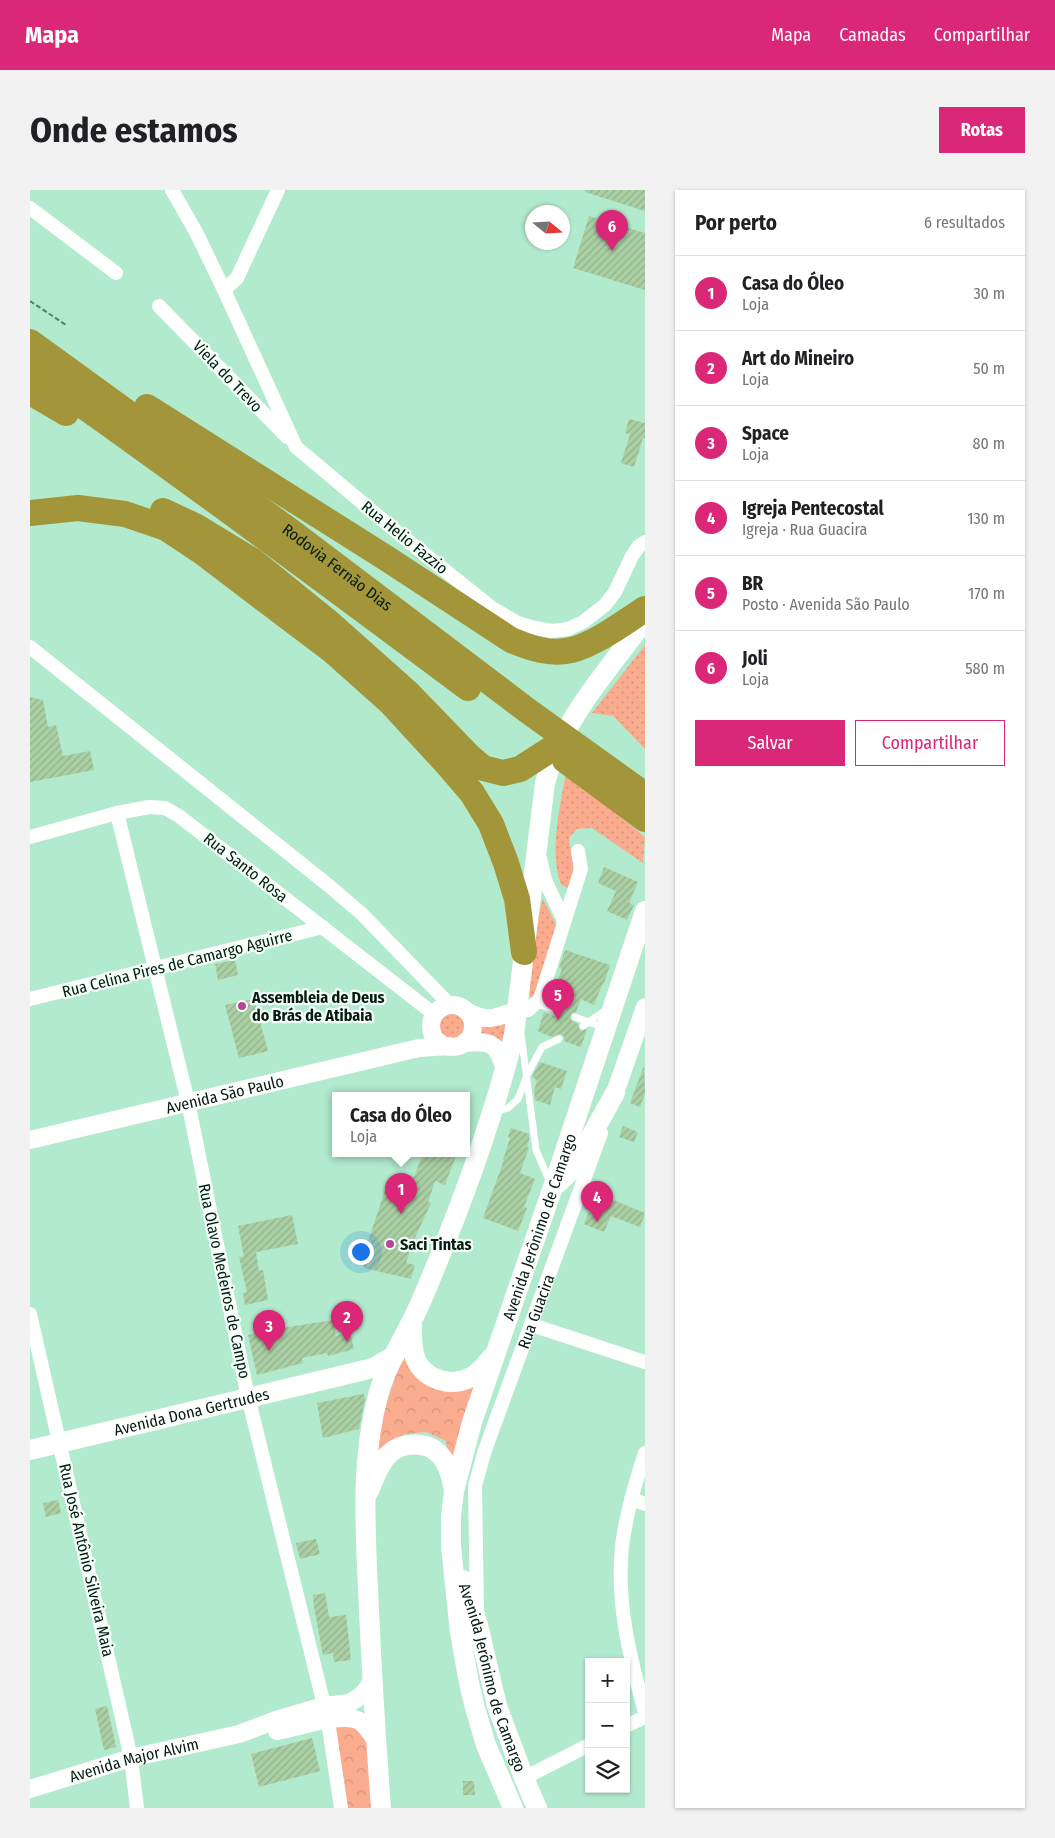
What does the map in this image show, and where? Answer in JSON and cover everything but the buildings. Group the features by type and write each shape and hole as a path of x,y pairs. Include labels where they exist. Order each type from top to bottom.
{"highway":[{"path":"30,337 128,395 386,558 511,640 533,649 551,652 571,650 602,636 645,609"},
{"name":"Rodovia Fernão Dias","path":"30,342 294,533 522,717"},
{"name":"Rodovia Fernão Dias","path":"30,368 585,763 645,819"},
{"path":"30,392 146,461 293,557"},
{"path":"30,498 99,495 151,505 195,526 253,561 326,620 408,693 483,768 503,773 520,769 558,744"},
{"path":"30,513 78,508 125,514 166,528 202,552 334,652 390,702 472,793 491,824 506,863 517,899 524,952"},
{"name":"Rodovia Fernão Dias","path":"585,763 645,795"}],"main road":[{"path":"381,1808 372,1682 364,1503 367,1453 376,1408 386,1372 412,1321 447,1237 505,1071 514,1035 545,783 550,764 558,744 593,689 645,620"},
{"name":"Avenida Jerônimo de Camargo","path":"513,1808 486,1745 474,1708 460,1633 451,1546 451,1516 454,1491 472,1422 553,1188 598,1025 613,1004 645,911"},
{"path":"553,1188 573,1169 616,1092"},
{"path":"412,1321 412,1341 417,1362 426,1373 438,1380 454,1382 469,1378 482,1369 495,1352"},
{"name":"Avenida Dona Gertrudes","path":"30,1459 62,1448 354,1378 395,1355"},
{"path":"354,1378 362,1383 369,1384 375,1396 376,1408"},
{"path":"364,1503 376,1472 389,1454 404,1445 421,1445 438,1453 450,1470 454,1491"},
{"name":"Avenida Dona Gertrudes","path":"30,1450 62,1448"},
{"name":"Avenida Jerônimo de Camargo","path":"451,1546 478,1625 497,1706 537,1808"}],"street":[{"name":"Rua Helio Fazzio","path":"172,190 197,234 296,447 397,532 492,608 518,622 536,628 552,631 568,630 595,614 616,592 632,556 639,546 645,542"},
{"path":"224,290 238,278 278,190"},
{"path":"30,208 116,273"},
{"name":"Viela do Trevo","path":"159,306 296,447"},
{"path":"30,647 328,885 362,914 450,1005"},
{"name":"Rua Santo Rosa","path":"30,837 149,807 165,808 180,816 323,927 432,1021"},
{"name":"Rua Olavo Medeiros de Campo","path":"117,814 188,1102 250,1403 326,1713 341,1808"},
{"path":"538,850 544,880 564,922"},
{"path":"418,1048 424,1042 432,1021 444,1006 450,1005 463,1008 479,1018 492,1019 528,1010 537,1004 542,994 581,869 578,851"},
{"name":"Rua Celina Pires de Camargo Aguirre","path":"30,999 323,927"},
{"name":"Rua Guacira","path":"478,1625 475,1486 485,1450 532,1325 645,1007"},
{"path":"432,1021 437,1040 457,1044 472,1031 468,1012"},
{"name":"Avenida São Paulo","path":"30,1140 418,1048 486,1042 496,1047 501,1055 505,1071"},
{"name":"Rua José Antônio Silveira Maia","path":"30,1314 131,1758 137,1808"},
{"path":"532,1325 645,1362"},
{"path":"645,1453 631,1500 622,1547 621,1605 630,1657 645,1712"},
{"path":"631,1500 645,1504"},
{"name":"Avenida Major Alvim","path":"30,1789 131,1758 239,1734 276,1720 326,1713 350,1703 362,1695 372,1682"},
{"name":"Avenida Major Alvim","path":"326,1713 362,1722 376,1740"},
{"path":"630,1724 645,1717"},
{"path":"524,1778 585,1748"}],"lane":[{"path":"537,1004 556,1010"},
{"path":"517,1012 536,1150 553,1188"},
{"path":"575,1017 598,1025"},
{"path":"583,1026 598,1025"},
{"path":"492,1112 508,1108 518,1099 527,1075 542,1047 559,1039"}],"path":[{"path":"30,301 66,325"}],"green space":[{"path":"645,645 645,749 613,716 592,713"},
{"path":"566,772 645,837 643,863 592,828 577,829 569,838 575,879 569,888 561,885 556,857 556,843"},
{"path":"543,899 558,929 532,1002 528,992 536,922"},
{"path":"452,1011 460,1012 467,1019 465,1031 456,1040 442,1036 437,1028 440,1017"},
{"path":"508,1016 504,1049 470,1037 474,1026 473,1019"},
{"path":"404,1350 415,1370 481,1379 455,1458 448,1456 446,1441 426,1432 406,1434 390,1441 378,1459 378,1440 385,1408"},
{"path":"350,1721 366,1734 373,1808 345,1808 335,1725"}],"place":[{"name":"Joli","path":"612,251"},
{"name":"Assembleia de Deus do Brás de Atibaia","path":"242,1006"},
{"name":"BR","path":"558,1020"},
{"name":"Casa do Óleo","path":"401,1214"},
{"name":"Igreja Pentecostal","path":"597,1222"},
{"name":"Saci Tintas","path":"390,1244"},
{"name":"Art do Mineiro","path":"347,1342"},
{"name":"Space","path":"269,1351"}]}
